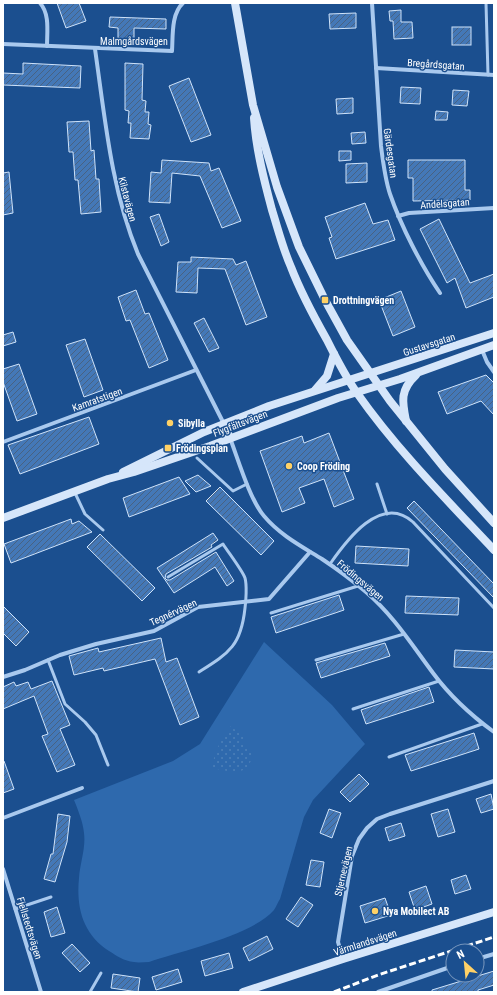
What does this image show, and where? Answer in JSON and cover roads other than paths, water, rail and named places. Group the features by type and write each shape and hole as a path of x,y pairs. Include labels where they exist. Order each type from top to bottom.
{"main road":[{"path":"234,3 253,105 256,139 263,174 285,252 297,283 334,354 357,392 412,463 494,550"},
{"path":"253,105 277,188 299,247 340,329 379,386 406,421 445,469 494,523"},
{"name":"Gustavsgatan","path":"349,380 494,333"},
{"path":"478,338 482,350"},
{"path":"379,386 494,345"},
{"path":"314,391 327,376 334,354"},
{"path":"406,421 402,400 403,393 406,386 418,372"},
{"name":"Flygfältsvägen","path":"108,479 171,447 224,424 314,391 349,380"},
{"name":"Flygfältsvägen","path":"3,518 108,479 152,466 338,398 379,386"},
{"path":"224,424 230,438"},
{"name":"Värmlandsvägen","path":"243,992 494,912"}],"street":[{"path":"40,3 43,5 47,21 47,46"},
{"name":"Malmgårdsvägen","path":"95,49 172,51 174,20 179,7 183,3"},
{"name":"Gärdesgatan","path":"372,3 380,146 390,193 398,216 430,278 440,293"},
{"path":"3,44 95,49"},
{"name":"Kilstavägen","path":"95,49 112,166 129,232 138,254 224,424"},
{"name":"Bregårdsgatan","path":"376,68 494,76"},
{"name":"Andelsgatan","path":"398,216 409,213 494,208"},
{"path":"482,350 487,362 494,372"},
{"name":"Kamratstigen","path":"3,442 196,370"},
{"name":"Frödingsvägen","path":"230,438 252,496 262,515 278,531 330,564 379,605 396,622 439,681 482,724 494,732"},
{"name":"Tegnérvägen","path":"3,677 96,644 154,631 198,607 269,599 310,552"},
{"name":"Stjernevägen","path":"343,959 338,942 352,856 359,839 367,828 377,819 390,814 494,781"},
{"path":"3,818 82,788"},
{"name":"Fjellstedtsvägen","path":"3,869 41,992"},
{"path":"3,889 9,887"},
{"path":"378,992 445,969"}],"lane":[{"path":"486,3 488,75"},
{"path":"197,458 233,491 248,484"},
{"path":"377,484 387,514"},
{"path":"75,491 85,514 103,530"},
{"path":"330,564 358,529 372,520 387,514 400,514 410,518 494,608"},
{"path":"168,577 223,544 245,578 246,602 244,622 241,633 229,652 199,672"},
{"path":"271,613 358,586"},
{"path":"316,660 404,634"},
{"path":"48,660 65,704 85,722 96,735 108,765"},
{"path":"353,709 439,681"},
{"path":"388,757 482,724"},
{"path":"15,909 51,897"},
{"path":"90,992 101,973"}],"railway":[{"path":"334,992 378,975 494,937"}],"place":[{"name":"Drottningvägen","path":"325,300"},
{"name":"Sibylla","path":"170,423"},
{"name":"Frödingsplan","path":"168,448"},
{"name":"Coop Fröding","path":"289,466"},
{"name":"Nya Mobilect AB","path":"375,911"}]}
